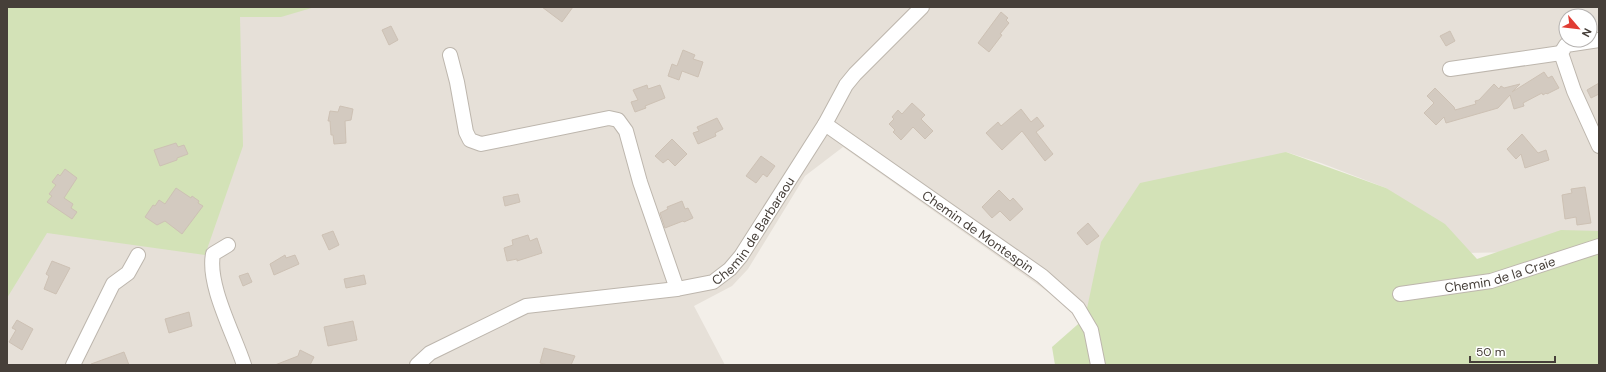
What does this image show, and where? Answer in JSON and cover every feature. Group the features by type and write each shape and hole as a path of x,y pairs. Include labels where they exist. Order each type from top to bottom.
{"street":[{"name":"Chemin de Barbaraou","path":"417,365 430,353 526,306 677,289 713,282 730,269 741,256 825,124 846,85 855,74 922,7"},
{"path":"1599,40 1566,44 1561,53 1574,92 1599,146"},
{"path":"1450,69 1561,53"},
{"path":"450,55 457,82 466,132 470,140 475,142 481,144 609,118 618,120 626,131 640,182 677,289"},
{"name":"Chemin de Montespin","path":"825,124 1042,276 1073,303 1078,308 1091,330 1098,365"},
{"path":"228,245 213,254 211,264 215,284 223,309 244,365"},
{"name":"Chemin de la Craie","path":"1400,294 1491,282 1599,246"},
{"path":"73,365 113,284 128,273 138,255"}],"shaded area":[{"path":"7,7 1599,7 1599,251 1461,253 1386,188 1321,163 1286,152 1085,318 843,147 805,176 748,269 732,286 694,306 725,365 7,365"}],"green space":[{"path":"7,7 315,7 281,17 240,17 243,146 205,255 47,233 7,298"},
{"path":"1286,152 1386,188 1445,224 1477,259 1561,230 1599,231 1599,365 1055,365 1052,347 1085,318 1101,242 1140,183"}],"building":[{"path":"542,7 573,7 562,22"},
{"path":"1001,12 1008,18 1006,20 1009,23 989,52 978,43"},
{"path":"391,26 398,40 389,45 382,30"},
{"path":"1450,31 1455,41 1446,46 1440,36"},
{"path":"683,50 695,55 693,59 703,62 698,77 682,71 679,80 668,76 672,64 677,66"},
{"path":"1544,72 1548,78 1552,76 1559,88 1547,94 1546,93 1543,95 1542,93 1523,103 1524,106 1514,109 1510,95 1498,108 1446,123 1444,117 1436,125 1424,113 1434,103 1427,96 1435,88 1454,107 1455,110 1476,104 1475,101 1479,100 1494,84 1499,89 1501,86 1504,88 1520,84 1512,92"},
{"path":"1599,83 1599,94 1591,98 1587,90"},
{"path":"647,85 648,89 660,85 665,98 645,106 646,108 635,112 631,102 638,100 633,90"},
{"path":"912,103 925,115 921,119 933,131 925,139 913,127 901,140 893,132 895,130 889,124 894,119 892,117 898,110 902,114"},
{"path":"340,106 353,109 351,120 345,121 346,143 334,144 333,135 331,135 330,121 328,121 330,111 338,112"},
{"path":"1021,109 1031,122 1037,117 1044,126 1036,132 1053,154 1045,161 1022,131 1002,150 986,133 998,122 1001,126"},
{"path":"717,118 723,129 715,133 716,136 698,144 693,133 699,131 697,127"},
{"path":"1522,134 1538,153 1546,150 1549,160 1525,168 1521,154 1516,159 1507,149"},
{"path":"672,139 687,154 675,166 668,159 663,163 655,156"},
{"path":"176,143 178,147 184,145 188,154 160,166 154,150"},
{"path":"761,156 775,166 767,177 763,174 756,183 746,176"},
{"path":"65,169 77,178 64,198 73,204 71,208 77,212 72,219 47,202 52,196 49,194 56,185 52,182 58,174 60,176"},
{"path":"1585,187 1591,223 1577,225 1576,217 1565,219 1562,195 1572,193 1571,189"},
{"path":"176,188 191,198 192,196 203,206 182,234 165,221 157,225 145,217 153,205 155,206 159,200 165,204"},
{"path":"999,190 1010,201 1013,198 1023,209 1010,221 1000,211 992,218 982,207"},
{"path":"518,194 520,202 505,206 503,197"},
{"path":"682,201 685,209 688,208 693,218 665,228 660,213 668,209 667,207"},
{"path":"1088,223 1099,236 1087,245 1077,233"},
{"path":"333,231 339,245 329,250 322,235"},
{"path":"528,235 530,241 537,238 542,253 517,261 517,259 507,261 504,248 513,245 512,240"},
{"path":"285,255 286,258 295,255 299,264 274,275 270,264"},
{"path":"52,261 70,268 56,294 44,289 49,276 46,274"},
{"path":"248,273 252,282 243,286 239,276"},
{"path":"364,275 366,284 346,288 344,279"},
{"path":"189,312 192,326 169,333 165,319"},
{"path":"17,320 33,329 22,350 9,342 16,330 12,328"},
{"path":"353,321 357,340 328,346 324,327"},
{"path":"544,348 575,356 571,365 548,365 540,363"},
{"path":"300,350 314,357 310,365 275,365 298,356"},
{"path":"124,352 129,365 91,365 91,364"}]}
